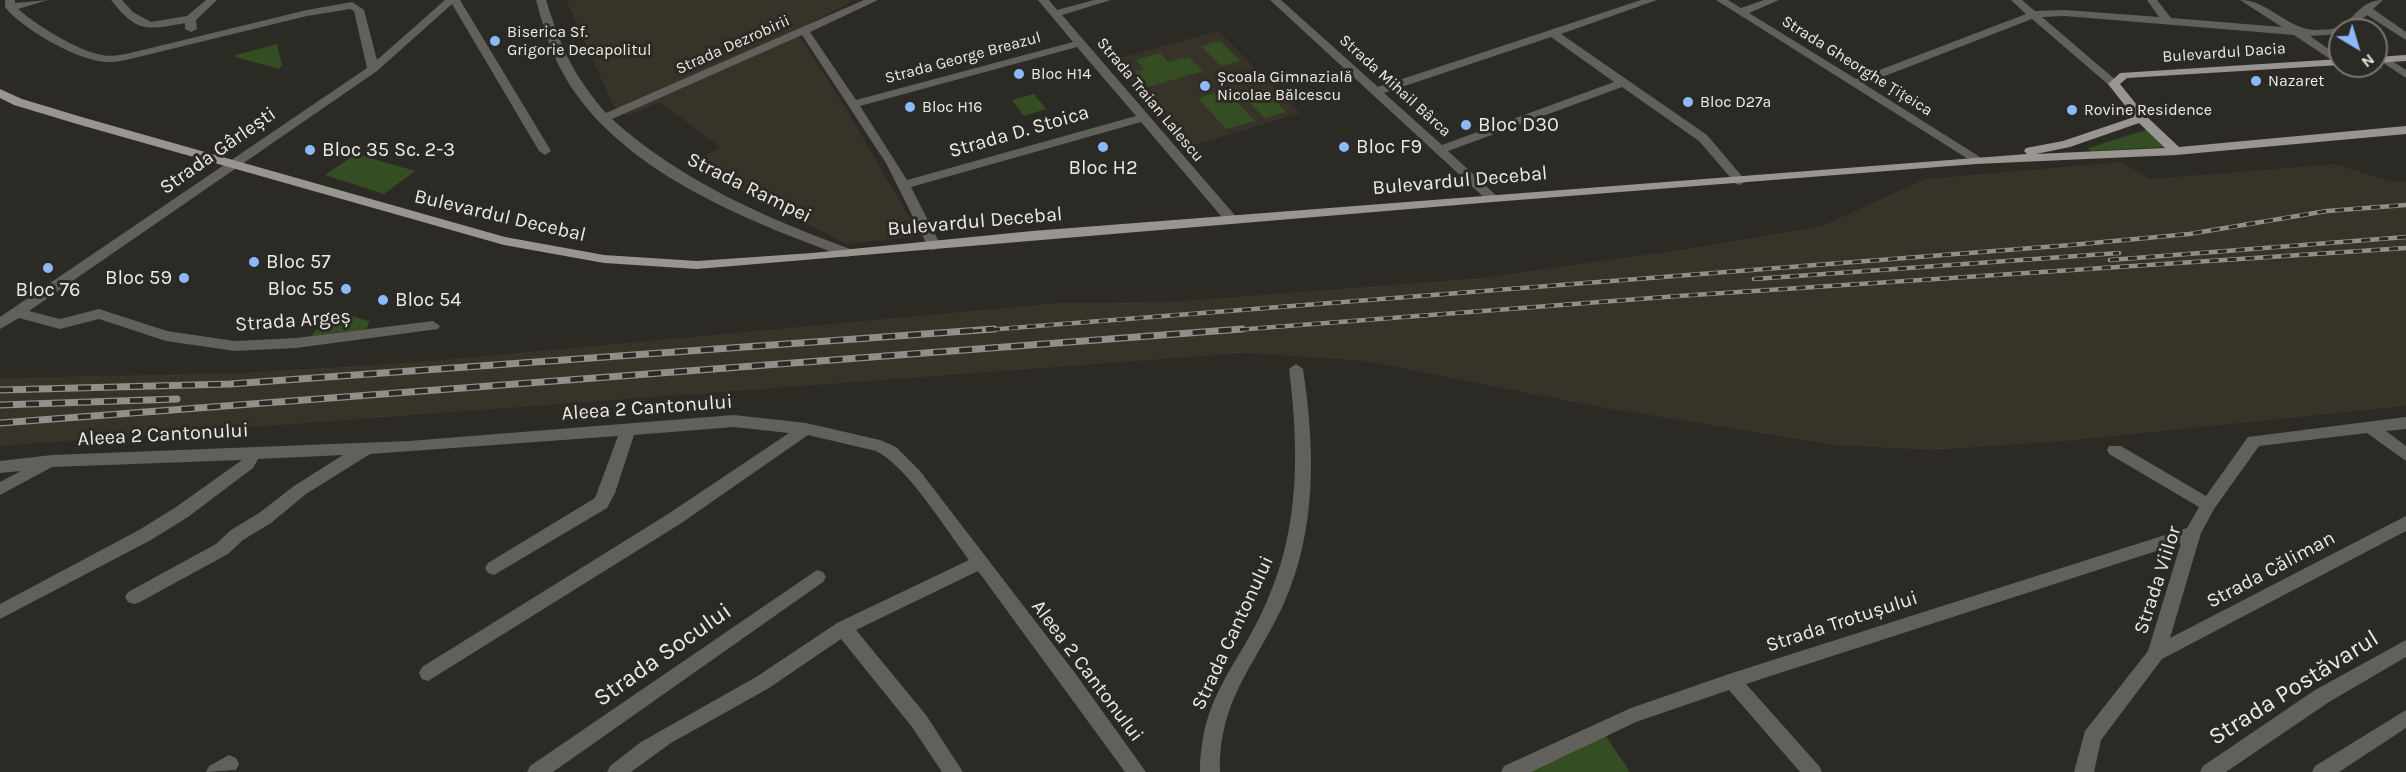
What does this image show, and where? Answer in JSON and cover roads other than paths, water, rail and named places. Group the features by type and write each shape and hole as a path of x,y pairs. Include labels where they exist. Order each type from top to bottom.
{"main road":[{"path":"2388,57 2406,58"},
{"name":"Bulevardul Dacia","path":"2114,84 2124,75 2328,63"},
{"path":"2114,84 2141,118 2176,151"},
{"name":"Bulevardul Decebal","path":"0,93 18,102 504,241 604,259 697,265 1493,198 1740,181 1976,160 2176,151 2406,130"},
{"name":"Bulevardul Decebal","path":"1976,160 2066,144 2141,118"}],"street":[{"path":"43,0 10,4 20,18 99,59 126,57 354,2 359,10 373,69"},
{"path":"116,0 129,14 149,26 190,19 212,0"},
{"path":"306,0 307,13"},
{"path":"453,0 545,151"},
{"name":"Strada Gârlești","path":"0,324 373,69 453,0"},
{"name":"Strada Rampei","path":"541,0 561,61 578,89 605,118 669,170 712,195 791,233 848,253"},
{"name":"Strada Dezrobirii","path":"605,118 805,32 873,0"},
{"name":"Strada Traian Lalescu","path":"1042,0 1232,220"},
{"path":"1054,14 1106,0"},
{"name":"Strada Mihail Bârca","path":"1275,0 1493,198"},
{"path":"1377,91 1652,0"},
{"name":"Strada Gheorghe Țițeica","path":"1721,0 1976,160"},
{"path":"1740,12 1774,0"},
{"path":"2016,0 2036,14 2114,84"},
{"path":"2152,0 2168,22"},
{"path":"2245,0 2298,32 2328,54"},
{"path":"2357,18 2378,0"},
{"path":"2367,10 2406,37"},
{"path":"1854,84 2036,14 2065,13 2328,33"},
{"path":"190,19 194,40"},
{"path":"805,32 905,185 934,246"},
{"path":"1551,32 1703,138 1740,181"},
{"name":"Strada George Breazul","path":"854,104 1080,44"},
{"path":"2388,63 2406,75"},
{"path":"1441,149 1624,82"},
{"name":"Strada D. Stoica","path":"905,185 1144,117"},
{"name":"Strada Argeș","path":"18,313 60,324 99,314 166,336 235,346 297,343 433,326"},
{"name":"Strada Cantonului","path":"1210,772 1211,730 1222,699 1275,603 1294,552 1306,450 1296,369"},
{"name":"Aleea 2 Cantonului","path":"0,467 52,461 368,448 734,421 806,429 860,440 890,451 934,500 1136,772"},
{"name":"Strada Viilor","path":"2084,772 2092,737 2156,654 2193,533 2208,505 2254,441 2406,423"},
{"path":"2370,427 2406,455"},
{"path":"494,568 601,504 607,493 628,428"},
{"path":"428,673 674,519 806,429"},
{"path":"134,597 222,549 237,535 265,518 300,490 368,448"},
{"path":"2115,450 2208,505"},
{"path":"0,612 182,512 247,464 254,452"},
{"path":"0,489 52,461"},
{"name":"Strada Căliman","path":"2156,654 2406,523"},
{"name":"Strada Trotușului","path":"1511,772 1631,716 1732,681 2193,533"},
{"path":"617,772 627,762 673,734 752,690 843,628 979,563"},
{"name":"Strada Socului","path":"537,772 817,577"},
{"path":"843,628 919,721 953,772"},
{"name":"Strada Postăvarul","path":"2210,772 2322,696 2406,648"},
{"path":"1732,681 1812,772"},
{"path":"2322,772 2406,718"}],"railway":[{"path":"973,331 2071,245 2189,234 2327,211 2406,205"},
{"path":"2110,260 2406,237"},
{"path":"1222,331 1678,296 2406,248"},
{"path":"1754,279 2119,253"},
{"path":"0,390 230,384 994,329"},
{"path":"0,423 1242,329"},
{"path":"0,405 177,399"}],"place":[{"name":"Biserica Sf. Grigorie Decapolitul","path":"495,41"},
{"name":"Bloc H14","path":"1019,74"},
{"name":"Nazaret","path":"2256,81"},
{"name":"Școala Gimnazială Nicolae Bălcescu","path":"1205,86"},
{"name":"Bloc D27a","path":"1688,102"},
{"name":"Bloc H16","path":"910,107"},
{"name":"Rovine Residence","path":"2072,110"},
{"name":"Bloc D30","path":"1466,125"},
{"name":"Bloc H2","path":"1103,147"},
{"name":"Bloc F9","path":"1344,147"},
{"name":"Bloc 35 Sc. 2-3","path":"310,150"},
{"name":"Bloc 57","path":"254,262"},
{"name":"Bloc 76","path":"48,268"},
{"name":"Bloc 59","path":"184,278"},
{"name":"Bloc 55","path":"346,289"},
{"name":"Bloc 54","path":"383,300"}]}
